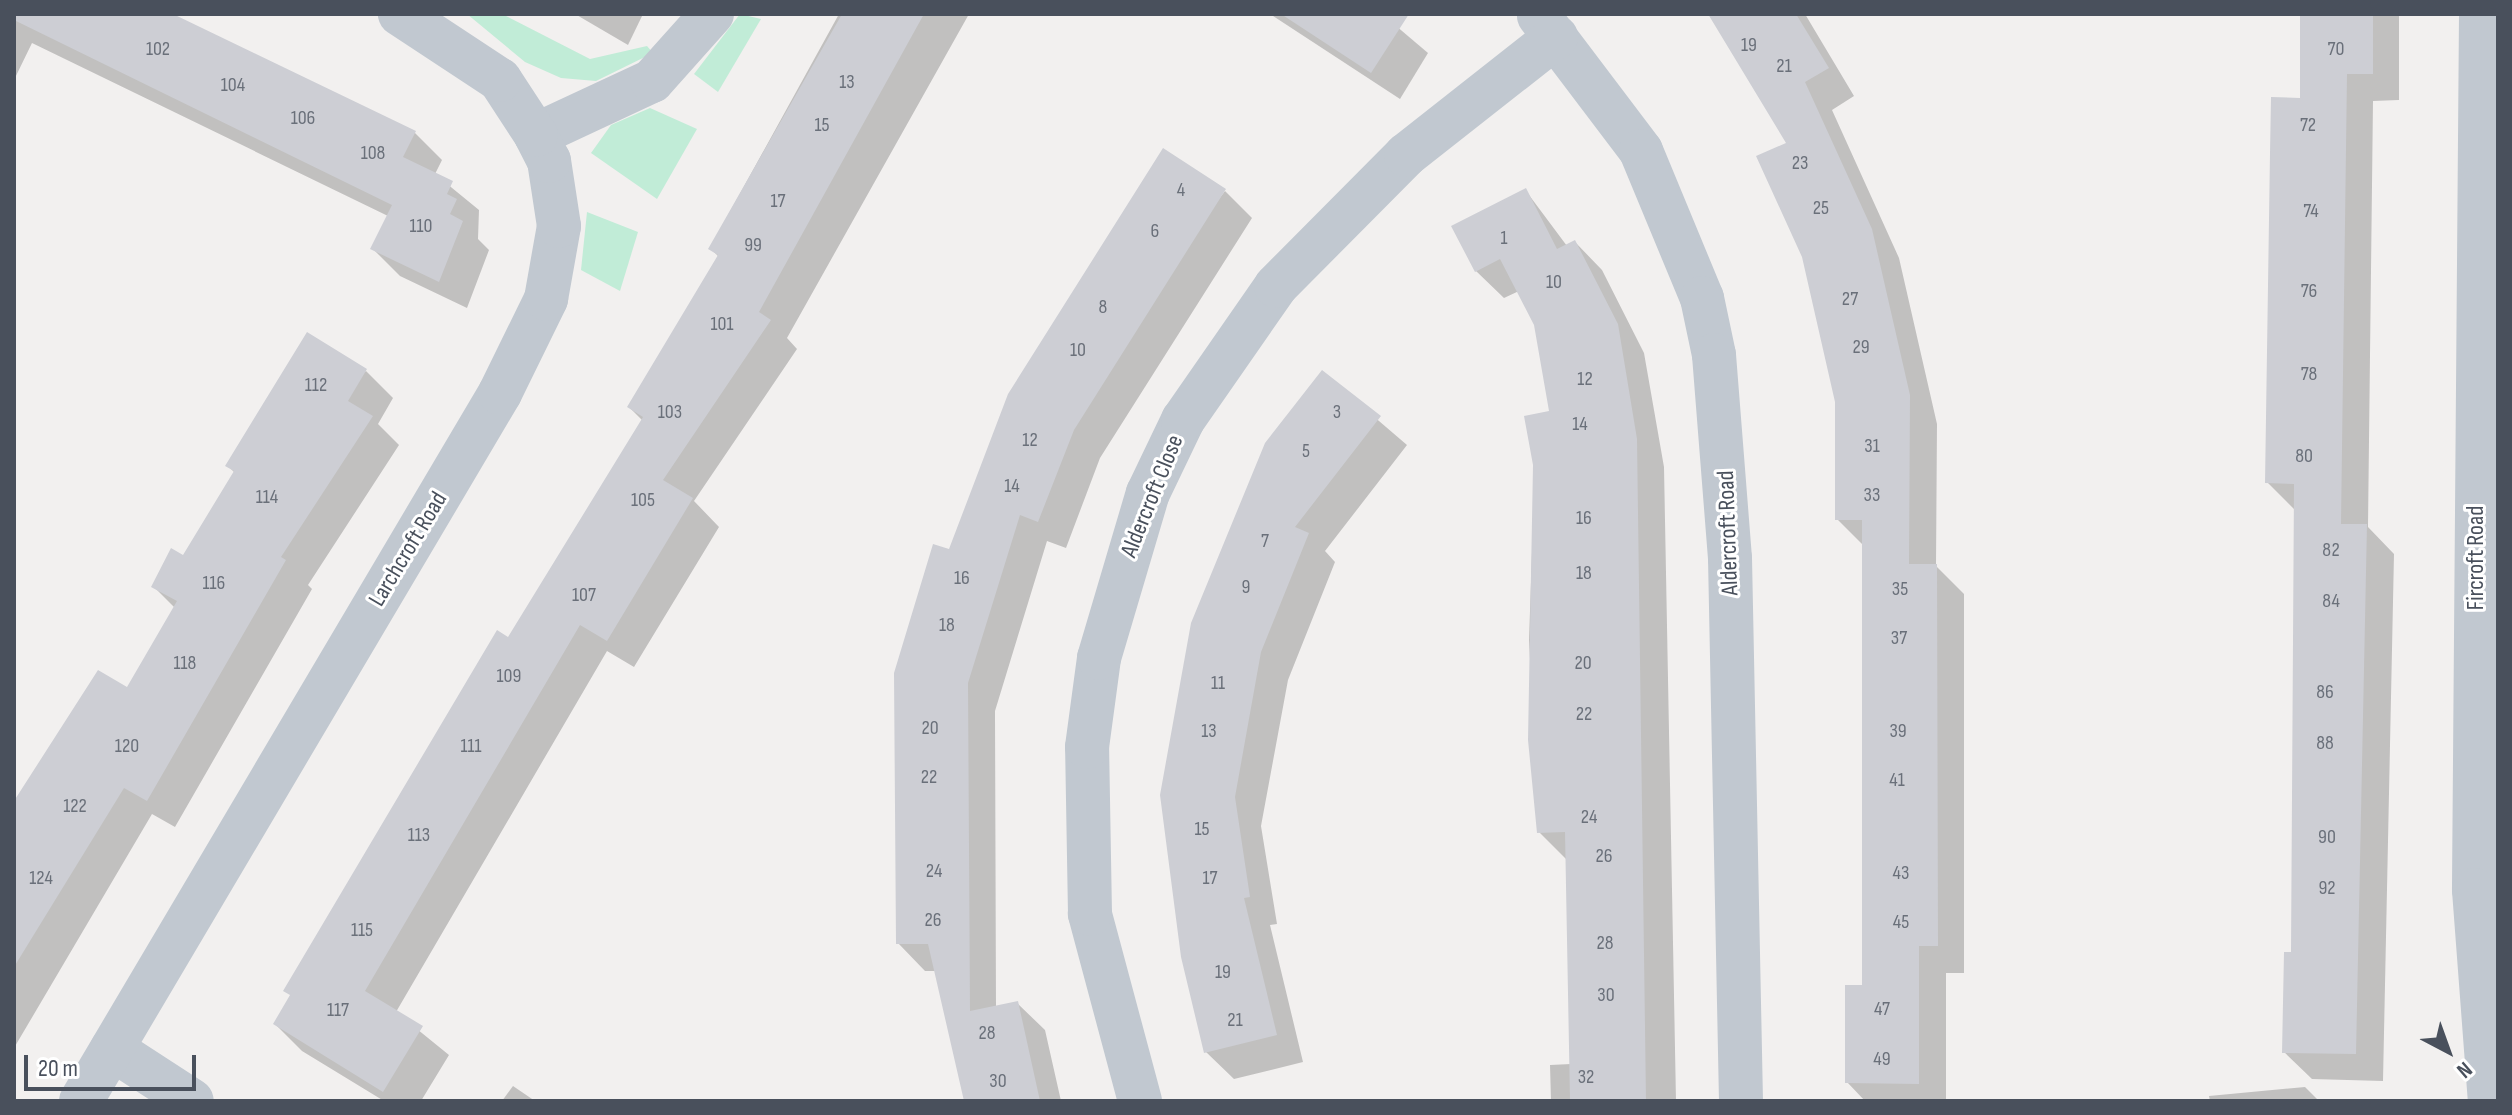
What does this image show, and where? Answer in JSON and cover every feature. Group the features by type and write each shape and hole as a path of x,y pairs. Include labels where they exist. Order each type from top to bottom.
{"street":[{"name":"Larchcroft Road","path":"81,1101 528,341 546,299 559,226 549,161 536,135 500,80 400,14"},
{"path":"536,135 638,90 676,60 712,14"},
{"name":"Fircroft Road","path":"2481,14 2474,890 2490,1101"},
{"name":"Aldercroft Close","path":"1140,1101 1090,914 1086,761 1099,658 1148,493 1183,420 1276,286 1406,155 1547,26"},
{"name":"Aldercroft Road","path":"1547,26 1641,151 1702,298 1714,355 1730,558 1741,1101"},
{"path":"112,1049 192,1101"}],"green space":[{"path":"467,14 502,14 590,59 647,46 653,53 596,81 561,78 525,62"},
{"path":"740,14 761,19 718,92 694,74"},
{"path":"650,108 697,129 657,199 591,153 611,125"},
{"path":"587,212 638,232 620,291 581,270"}],"building":[{"path":"14,14 173,14 416,131 403,157 453,181 447,194 457,199 450,214 463,221 439,282 370,249 392,205 14,20"},
{"path":"842,14 924,14 759,312 771,320 663,480 693,498 607,641 580,625 365,991 423,1026 383,1092 273,1024 290,995 283,991 497,630 508,637 643,417 627,407 718,255 708,249"},
{"path":"1281,14 1409,14 1371,73"},
{"path":"1708,14 1796,14 1829,68 1805,82 1872,229 1910,395 1909,564 1937,564 1938,946 1919,946 1919,1084 1845,1083 1845,985 1862,985 1862,520 1835,520 1835,402 1802,257 1756,156 1786,143"},
{"path":"2300,14 2373,14 2373,74 2347,74 2341,524 2367,524 2356,1054 2282,1053 2284,952 2291,952 2294,484 2265,483 2270,153 2271,97 2300,98"},
{"path":"1163,148 1226,189 1074,430 1038,522 1020,515 968,683 970,1011 1018,1001 1040,1101 964,1101 928,944 896,944 894,673 933,544 949,549 1008,394"},
{"path":"1526,188 1557,249 1575,240 1618,324 1637,439 1646,1101 1570,1101 1565,832 1537,833 1528,740 1533,465 1524,416 1549,411 1534,325 1500,259 1475,272 1451,226"},
{"path":"307,332 367,369 348,401 373,416 281,557 286,560 147,801 124,788 14,967 14,801 98,670 127,687 177,601 151,587 171,548 183,555 234,471 225,466"},
{"path":"1322,370 1381,416 1295,527 1309,533 1261,652 1235,797 1250,897 1244,898 1277,1035 1204,1053 1181,957 1160,795 1191,623 1265,443"}]}
